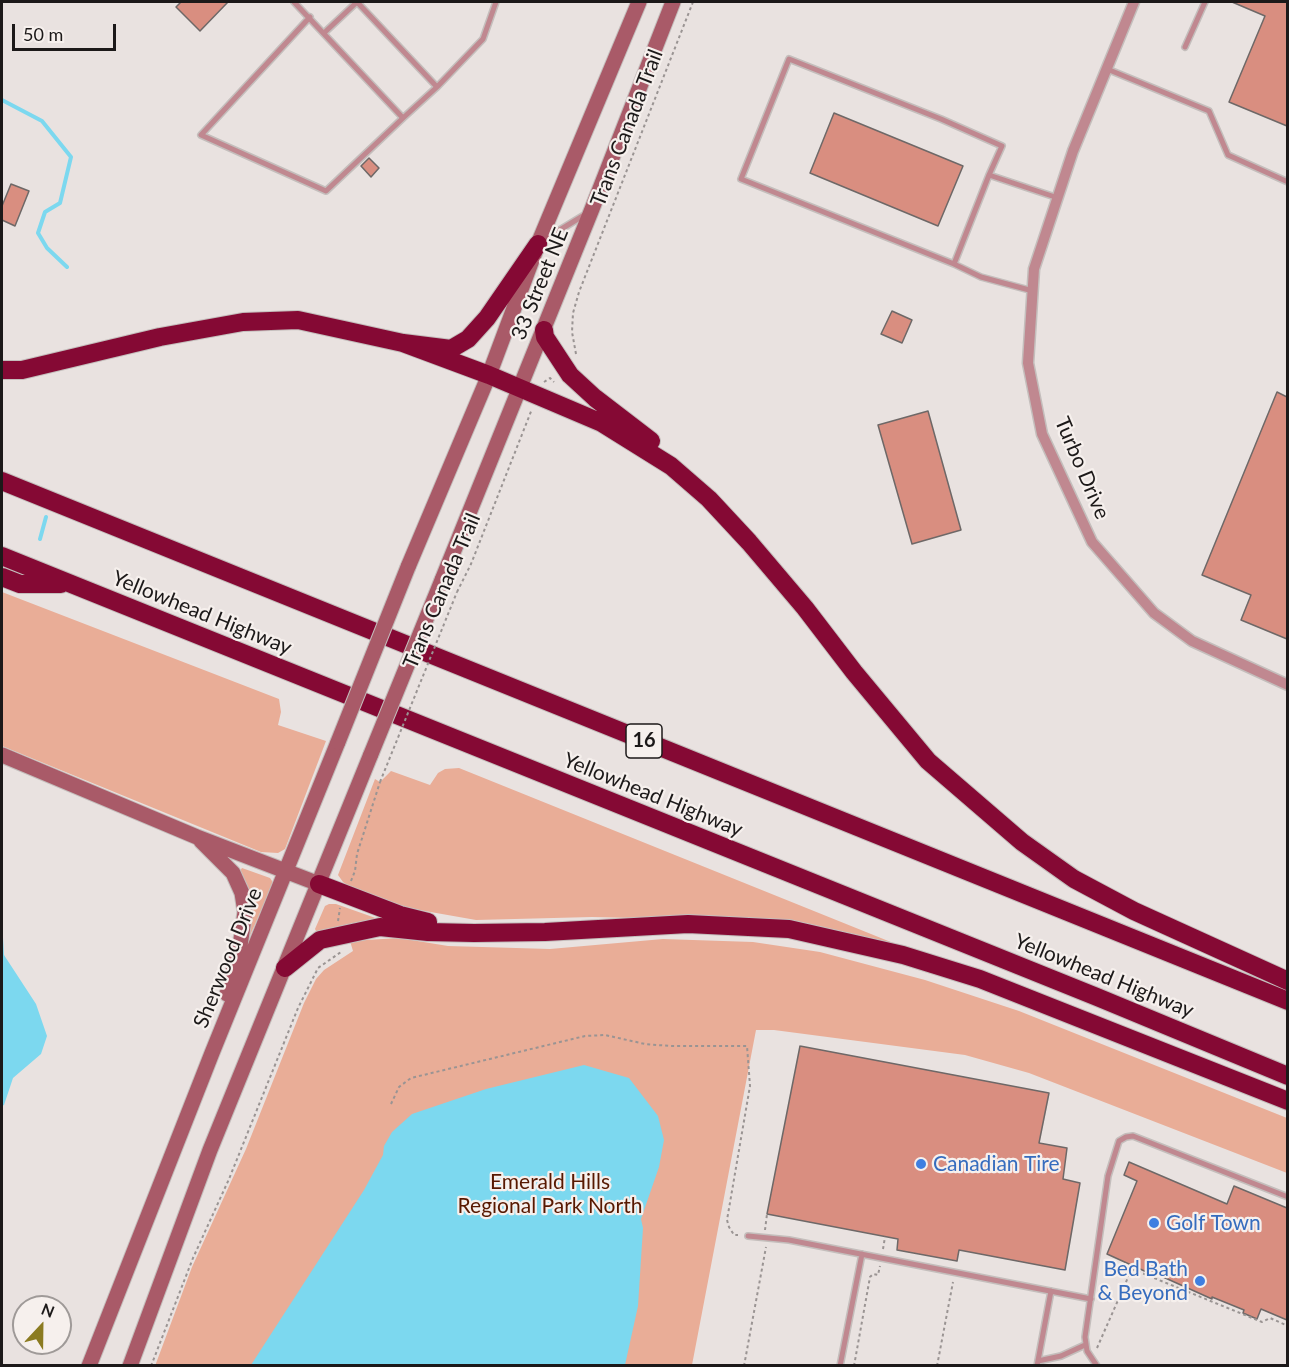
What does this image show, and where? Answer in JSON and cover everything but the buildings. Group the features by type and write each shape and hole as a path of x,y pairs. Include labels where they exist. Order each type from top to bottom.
{"highway":[{"path":"2,370 22,370 160,336 243,322 298,320 403,342 451,349 468,339 504,297 538,244"},
{"path":"544,330 544,337 570,375 595,398 660,448 671,466"},
{"path":"403,342 489,375 602,423 671,466 709,499 749,542 928,760 1022,842 1074,879 1134,911 1287,981"},
{"name":"16","path":"2,481 1287,1001"},
{"name":"Yellowhead Highway","path":"2,556 1287,1076"},
{"path":"2,577 20,584 69,584"},
{"path":"319,884 400,915 474,933"},
{"path":"285,968 320,940 343,933 380,927 429,932 474,933 545,932 688,924 789,929 903,955 980,979 1287,1101"}],"main road":[{"name":"33 Street NE","path":"408,567 489,375 538,244 639,2"},
{"name":"33 Street NE","path":"319,884 544,330 673,2"},
{"name":"Sherwood Drive","path":"88,1365 408,567"},
{"path":"2,755 197,837 319,884 210,1149 130,1365"},
{"path":"197,837 232,873 242,893 245,912 240,946 212,1053"}],"street":[{"name":"Turbo Drive","path":"1134,2 1073,151 1035,269 1028,363 1042,434 1092,542 1154,613 1192,641 1287,685"}],"lane":[{"path":"294,2 403,118"},
{"path":"324,33 357,2 436,87"},
{"path":"310,18 201,135 326,191 483,39 496,2"},
{"path":"1185,47 1204,2"},
{"path":"954,264 1002,146 941,119 789,59 741,179 954,264 981,277 1033,291"},
{"path":"1107,69 1209,111 1228,155 1287,182"},
{"path":"989,175 1058,198"},
{"path":"538,244 592,210"},
{"path":"1097,1365 1085,1345 1108,1176 1119,1141 1133,1136 1287,1197"},
{"path":"748,1236 789,1240 1091,1299"},
{"path":"840,1365 861,1254"},
{"path":"1051,1291 1038,1363 1085,1345"}],"path":[{"name":"Trans Canada Trail","path":"577,360 572,332 573,313 579,292 693,2"},
{"name":"Trans Canada Trail","path":"350,886 380,782 457,592 471,564 531,411"},
{"path":"338,920 340,908"},
{"path":"152,1365 193,1258 229,1179 298,1008 318,968 346,948"},
{"path":"391,1104 403,1082 411,1078 585,1036 605,1035 645,1044 670,1046 747,1047 750,1086 727,1220 734,1235 748,1236"},
{"path":"744,1365 766,1250 767,1214"},
{"path":"854,1365 870,1277 873,1274 878,1275 885,1236"},
{"path":"1091,1357 1098,1347 1132,1267 1262,1322 1270,1318 1287,1326"},
{"path":"937,1365 955,1272"}],"green space":[{"path":"2,592 279,699 281,712 278,725 326,741 285,849 278,853 261,852 2,746"},
{"path":"459,768 933,959 889,947 637,918 476,920 391,905 359,894 343,882 338,875 375,779 380,782 391,771 430,785 438,773 445,769"},
{"path":"242,868 270,878 272,881 272,886 248,940 240,871"},
{"path":"336,904 384,921 320,934 315,929 325,906"},
{"name":"Emerald Hills Regional Park North","path":"399,938 448,946 550,949 663,939 753,942 820,952 925,980 1019,1011 1287,1118 1287,1173 1029,1073 965,1055 774,1030 756,1030 692,1365 155,1366 192,1267 246,1149 304,1003 316,979 324,970 353,951 350,941"}],"water":[{"path":"2,920 4,955 36,1004 47,1036 41,1054 13,1078 2,1106"},
{"path":"584,1065 629,1078 658,1116 664,1140 659,1167 641,1219 643,1228 638,1306 625,1365 251,1365 364,1190 383,1155 384,1146 392,1132 412,1114 486,1089"}],"waterway":[{"path":"2,100 42,121 71,157 60,203 45,212 38,233 47,248 67,267"},
{"path":"40,539 46,517"}],"place":[{"name":"Canadian Tire","path":"921,1164"},
{"name":"Golf Town","path":"1154,1223"},
{"name":"Bed Bath & Beyond","path":"1200,1281"}]}
